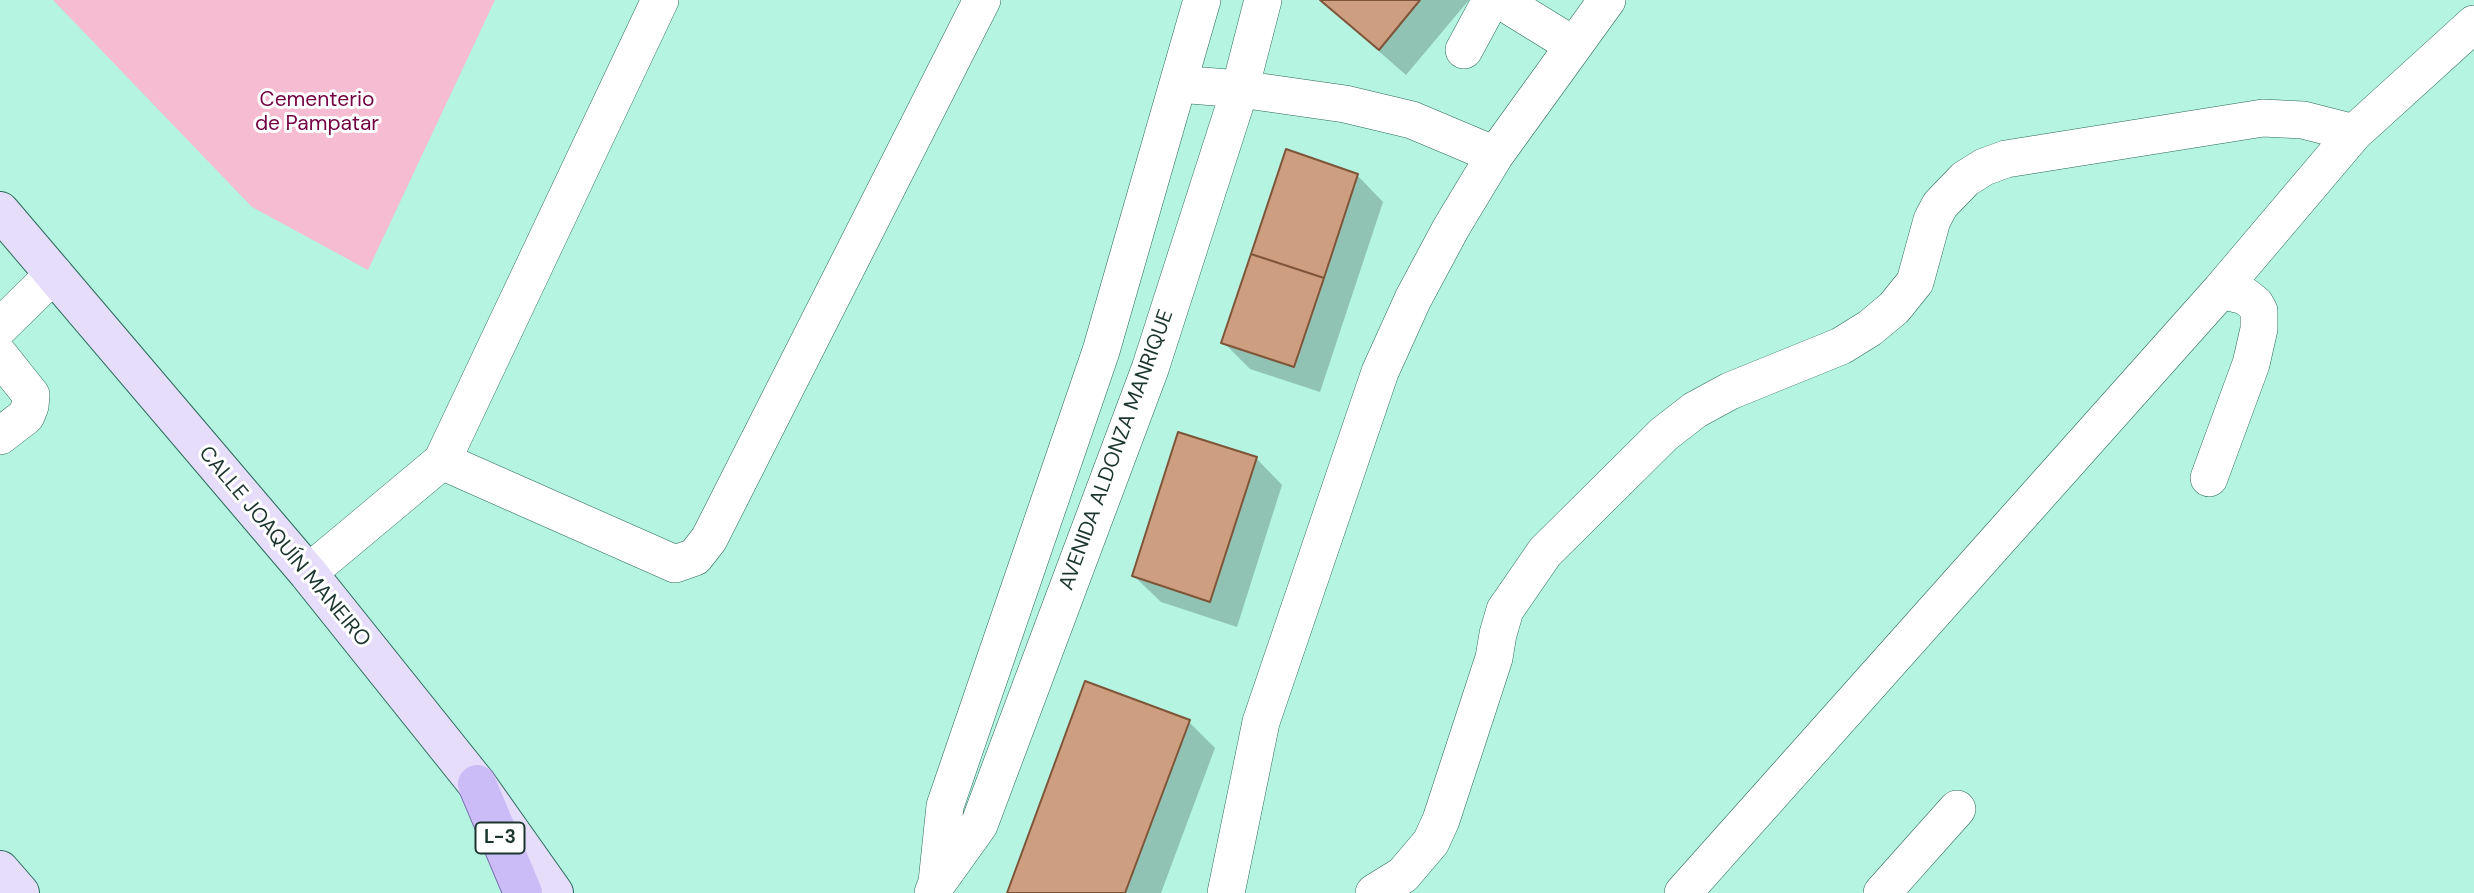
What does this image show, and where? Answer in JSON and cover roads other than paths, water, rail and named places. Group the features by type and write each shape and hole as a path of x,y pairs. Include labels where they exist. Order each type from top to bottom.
{"main road":[{"name":"L-3","path":"477,784 523,893"}],"street":[{"path":"308,573 442,461 660,0"},
{"path":"442,461 675,564 695,556 709,540 982,0"},
{"name":"AVENIDA ALDONZA MANRIQUE","path":"935,889 945,806 1101,351 1202,0"},
{"name":"AVENIDA ALDONZA MANRIQUE","path":"935,889 979,825 1150,369 1240,89 1263,0"},
{"path":"1464,50 1491,0"},
{"path":"1500,0 1573,45"},
{"path":"1226,893 1261,722 1380,372 1413,299 1495,155 1607,0"},
{"path":"1683,893 2221,290 2354,133 2474,24"},
{"path":"1178,84 1240,89 1345,104 1412,120 1495,155"},
{"path":"1374,893 1403,875 1431,842 1441,820 1494,658 1504,610 1545,552 1664,434 1695,410 1730,391 1841,346 1870,328 1894,308 1914,282 1932,220 1940,205 1965,180 1984,167 2006,159 2263,118 2303,120 2354,133"},
{"name":"CALLE JOAQUÍN MANEIRO","path":"0,211 308,573 477,784 554,893"},
{"path":"0,327 54,274"},
{"path":"2209,478 2251,364 2259,329 2259,311 2255,304 2245,296 2221,290"},
{"path":"0,356 31,395 26,416 0,436"},
{"path":"1882,893 1956,809"},
{"path":"0,870 20,893"}],"park label":[{"name":"Cementerio de Pampatar","path":"317,112"}]}
